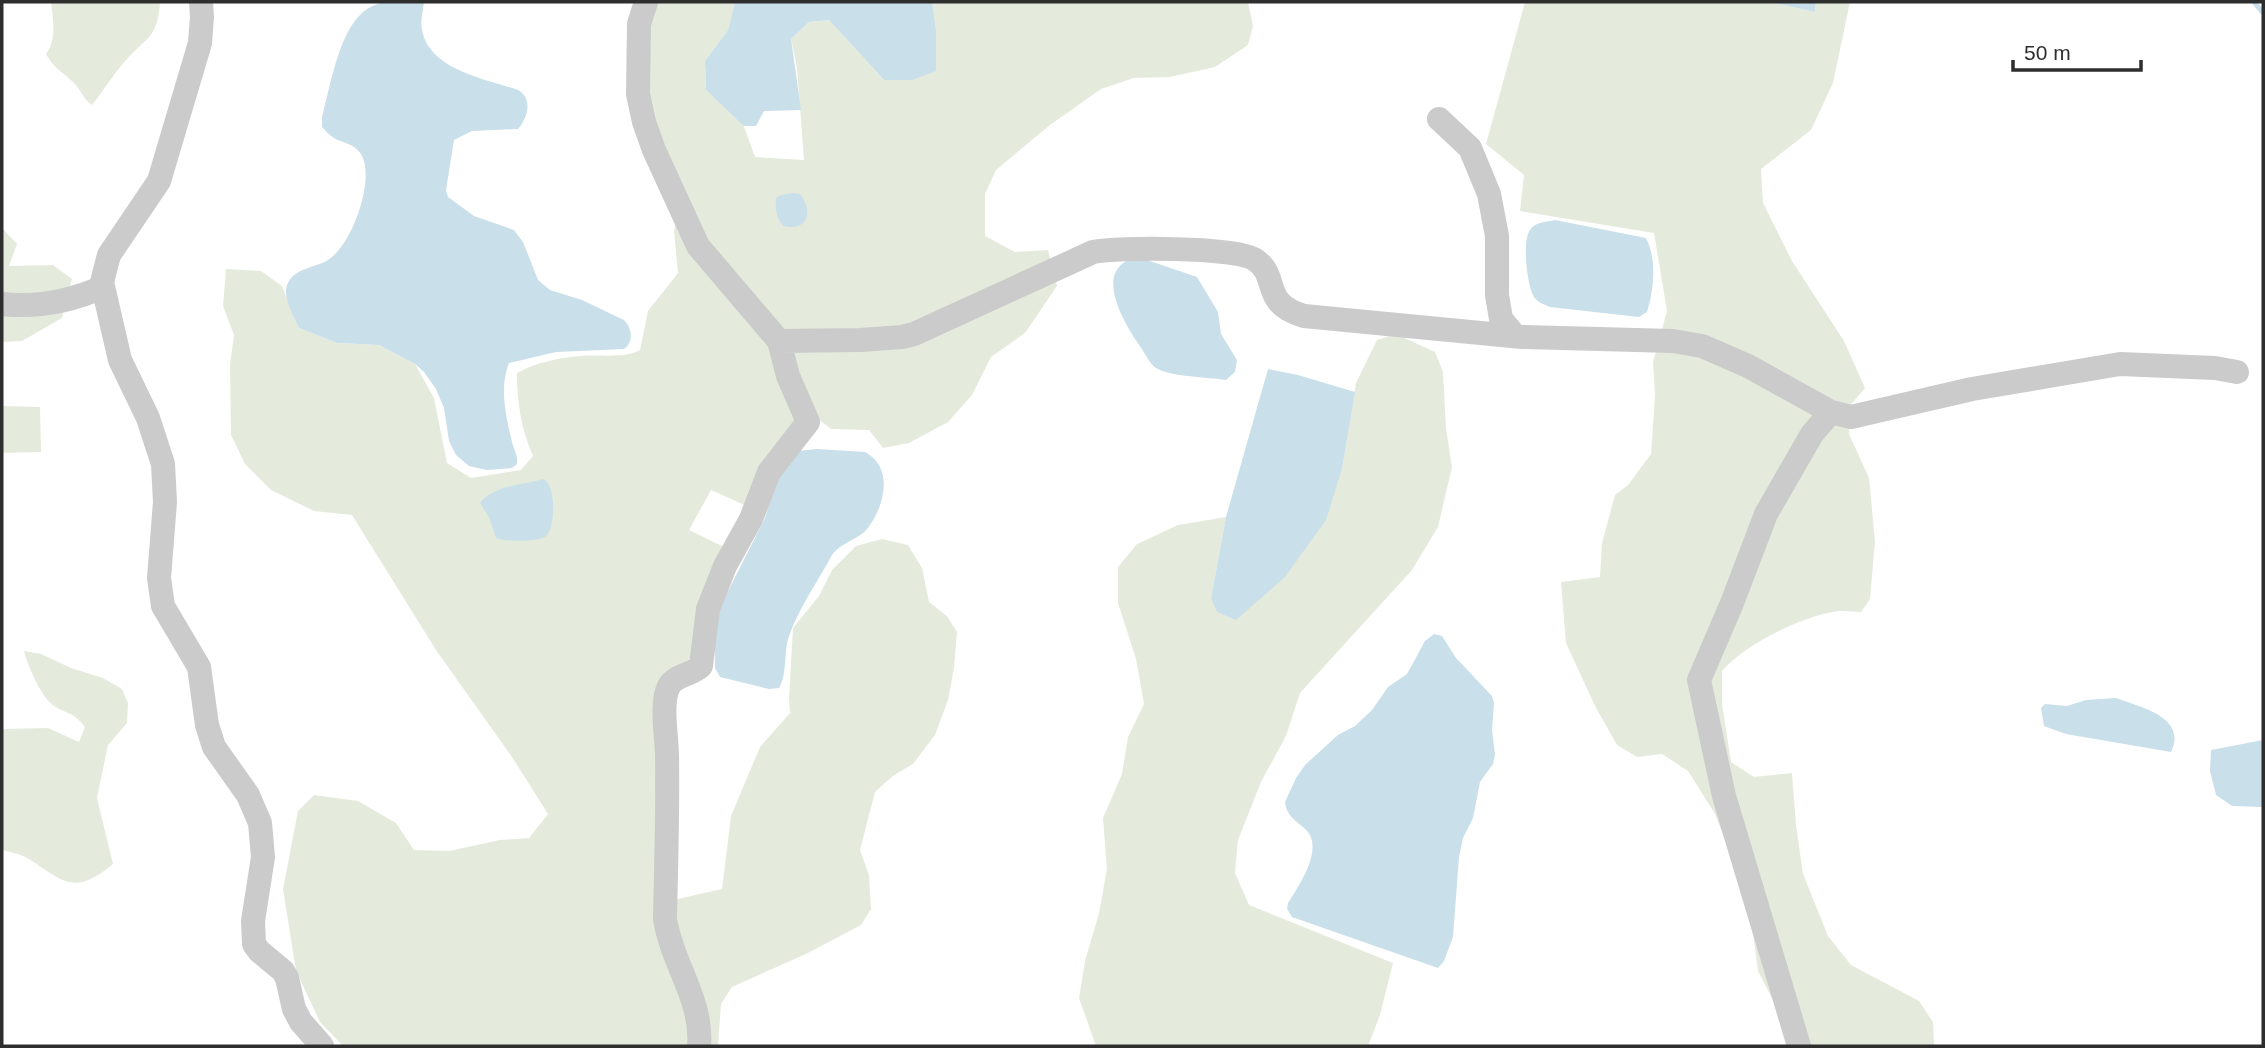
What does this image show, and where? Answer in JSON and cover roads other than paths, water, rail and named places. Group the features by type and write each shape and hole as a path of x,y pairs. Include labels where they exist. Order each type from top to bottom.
{"street":[{"path":"201,2 200,43 159,181 109,256 104,270 103,287 121,360 148,418 163,464 165,502 159,578 163,606 199,667 207,725 215,747 248,795 260,823 263,857 253,921 254,944 283,971 294,1009 301,1022 322,1046"},
{"path":"646,2 639,23 638,94 653,150 698,246 779,341 788,376 808,422 769,472 751,519 720,578 708,609 701,666 696,671 674,680 668,690 665,723 665,919 668,939 698,1010 699,1046"},
{"path":"1439,119 1470,148 1489,194 1497,236 1497,295 1501,318 1515,336"},
{"path":"779,341 860,340 914,334 1093,252 1124,248 1237,254 1254,259 1264,269 1280,306 1304,316 1515,336 1673,341 1702,346 1748,366 1830,412 1851,417 1972,389 2120,364 2216,368 2237,372"},
{"path":"2,304 56,303 103,287"},
{"path":"1799,1046 1724,796 1699,680 1766,514 1812,435 1830,412"}],"water":[{"path":"383,2 424,2 422,30 435,55 447,64 475,77 518,90 526,98 526,114 518,129 472,131 454,140 446,190 448,197 474,216 514,230 523,242 538,280 550,290 582,300 624,320 630,331 631,339 624,349 556,352 509,363 504,392 517,458 517,464 512,468 487,470 469,466 456,455 449,441 444,408 436,389 415,364 379,345 337,343 299,328 287,300 286,288 291,278 300,271 323,263 337,252 359,211 366,179 361,154 329,134 322,127 322,117 340,49 352,24 362,13"},
{"path":"735,2 932,2 936,29 936,71 912,80 884,80 829,20 809,22 791,39 801,110 764,111 756,126 744,126 706,90 705,61 728,30"},
{"path":"1770,2 1816,2 1815,12"},
{"path":"793,193 800,194 807,207 806,219 798,226 783,226 776,213 776,198"},
{"path":"1555,220 1646,238 1652,255 1653,275 1647,312 1639,317 1550,307 1536,299 1527,272 1526,243 1530,230 1535,225"},
{"path":"1138,257 1197,277 1218,312 1221,334 1237,360 1235,372 1226,380 1171,373 1156,368 1149,361 1126,324 1115,297 1113,283 1116,272 1124,263"},
{"path":"1268,369 1355,392 1342,469 1326,520 1285,577 1236,620 1217,612 1211,598 1226,517"},
{"path":"817,449 865,452 874,459 880,468 884,489 878,510 863,533 832,555 808,596 788,639 779,688 769,689 720,677 715,668 715,631 719,609 765,518 776,481 798,451"},
{"path":"544,479 553,498 552,524 546,536 522,541 496,538 489,517 480,503 501,489"},
{"path":"1434,634 1442,636 1456,658 1492,696 1495,755 1493,764 1480,782 1473,818 1463,838 1453,937 1444,961 1438,968 1292,917 1287,909 1288,903 1309,865 1312,845 1310,836 1289,814 1285,802 1305,765 1338,735 1355,726 1372,710 1388,687 1407,674 1425,641"},
{"path":"2116,698 2159,715 2167,722 2173,730 2175,740 2171,752 2066,734 2044,726 2041,708 2045,704 2067,706 2086,700"},
{"path":"2263,740 2263,807 2232,806 2216,795 2210,771 2211,750"}],"waterway":[{"path":"2254,2 2263,13"}]}
